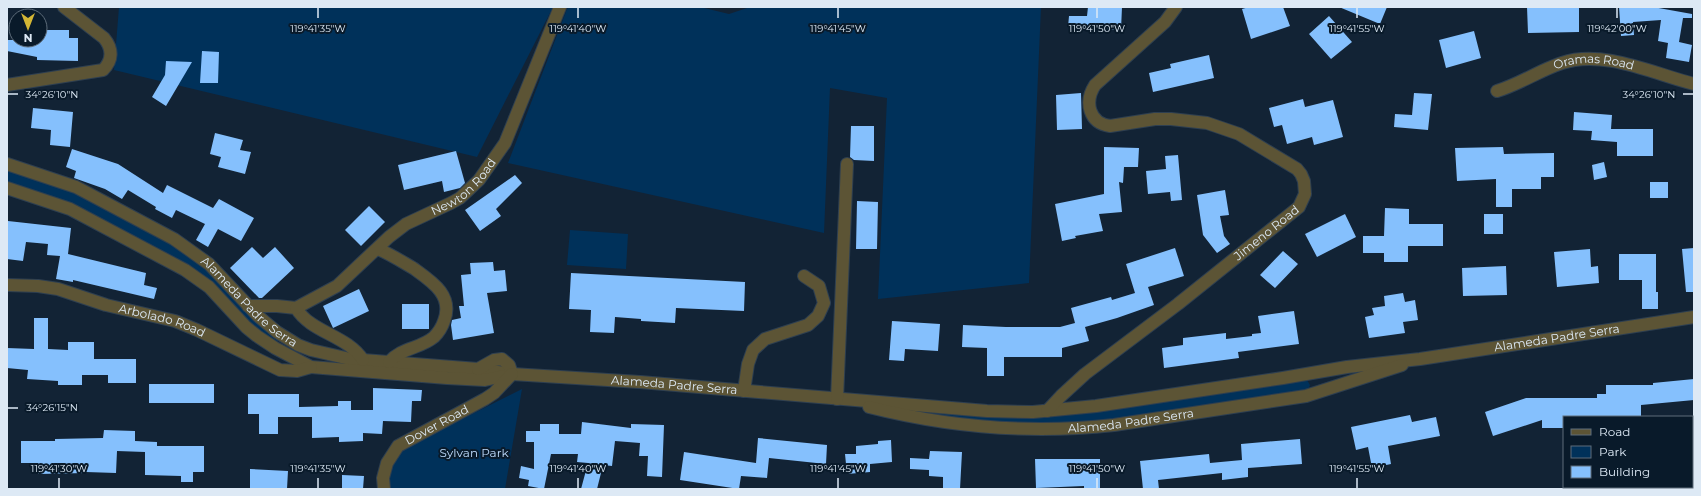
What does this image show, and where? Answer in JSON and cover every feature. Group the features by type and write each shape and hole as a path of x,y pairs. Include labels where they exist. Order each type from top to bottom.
{"street":[{"path":"7,85 103,70 108,65 111,58 111,50 108,43 104,38 64,7"},
{"name":"Newton Road","path":"296,308 337,286 406,224 460,198 479,180 496,158 505,143 560,7"},
{"name":"Jimeno Road","path":"1048,411 1061,396 1085,374 1178,304 1299,207 1305,194 1304,181 1296,169 1239,134 1207,123 1171,119 1155,119 1110,126 1104,125 1097,121 1092,115 1088,100 1090,92 1095,85 1166,22 1176,7"},
{"name":"Oramas Road","path":"1497,91 1515,85 1563,62 1595,58 1620,63 1694,84"},
{"name":"Alameda Padre Serra","path":"7,164 76,187 174,239 209,264 248,306 272,329 298,345 333,356 363,360 478,369 512,374 1004,412 1048,411 1140,400 1347,367 1420,359 1694,317"},
{"path":"837,399 847,164"},
{"name":"Alameda Padre Serra","path":"7,188 70,209 189,272 216,294 246,327 257,336 275,348 311,367 355,372 484,380 512,374"},
{"path":"378,249 391,254 428,279 441,292 446,306 445,318 437,334 427,341 397,354 389,362"},
{"path":"744,391 748,364 753,350 765,339 808,325 818,316 824,303 819,286 804,276"},
{"name":"Arbolado Road","path":"7,285 38,286 58,289 106,305 175,321 280,370 297,370 311,367"},
{"path":"248,306 277,306 296,308 306,320 356,350 363,360"},
{"name":"Alameda Padre Serra","path":"837,399 916,417 955,422 1018,428 1077,428 1114,425 1306,396 1420,359"},
{"name":"Dover Road","path":"384,489 383,478 387,464 398,446 485,399 494,393 512,374"}],"green space":[{"path":"119,7 553,7 477,157 114,70"},
{"path":"569,7 700,7 729,14 750,7 1041,7 1029,283 878,299 887,98 830,88 824,233 508,163"},
{"path":"7,169 64,187 164,239 212,273 279,340 275,342 254,327 213,283 186,264 70,203 7,183"},
{"path":"570,230 628,234 626,269 567,265"},
{"path":"1305,379 1310,385 1306,392 1074,425 996,423 918,414 912,409 993,415"},
{"name":"Sylvan Park","path":"522,389 505,489 389,489 388,478 390,466 404,448"}],"building":[{"path":"1088,7 1122,7 1121,30 1068,27 1069,16 1087,16"},
{"path":"1249,7 1283,7 1290,26 1251,39 1242,9"},
{"path":"1339,7 1387,7 1380,24"},
{"path":"1527,7 1579,7 1579,32 1528,33"},
{"path":"1619,7 1653,7 1692,14 1692,18 1683,18 1679,42 1692,45 1689,62 1666,58 1668,43 1658,41 1661,20 1633,22 1634,35 1621,36"},
{"path":"1329,16 1352,42 1331,59 1309,34"},
{"path":"48,30 69,30 69,38 78,38 78,61 37,60 37,57 7,51 7,40 8,48 48,48"},
{"path":"1474,31 1481,58 1446,68 1439,40"},
{"path":"202,51 219,52 218,83 200,83"},
{"path":"1209,55 1214,78 1153,92 1149,73 1171,68 1170,64"},
{"path":"166,61 192,62 166,106 152,97 165,75"},
{"path":"1081,93 1082,129 1057,130 1056,95"},
{"path":"1414,93 1432,94 1428,130 1394,127 1395,114 1412,115"},
{"path":"1303,99 1305,107 1333,100 1343,137 1314,145 1312,137 1287,144 1282,125 1274,127 1269,108"},
{"path":"33,108 73,112 70,147 50,145 51,130 31,128"},
{"path":"1574,112 1612,115 1611,129 1653,129 1653,156 1617,156 1617,142 1591,140 1592,131 1573,130"},
{"path":"851,126 874,126 874,161 854,160 850,157"},
{"path":"215,133 243,140 240,150 251,152 245,174 218,167 221,157 210,154"},
{"path":"1104,147 1139,148 1138,167 1124,167 1123,183 1119,182 1122,212 1099,214 1103,231 1075,236 1076,238 1062,241 1055,204 1104,194"},
{"path":"1503,147 1504,154 1554,153 1554,177 1541,177 1541,189 1512,189 1512,207 1496,207 1496,179 1457,181 1455,148"},
{"path":"72,149 118,164 163,193 167,185 213,208 219,199 254,218 241,241 218,229 208,247 196,240 205,224 176,210 172,218 155,209 156,207 128,190 122,199 105,189 74,178 76,171 66,167"},
{"path":"456,151 465,183 460,188 444,192 442,181 404,190 398,165"},
{"path":"1178,155 1182,200 1171,201 1170,192 1148,194 1146,171 1166,169 1165,156"},
{"path":"1604,162 1607,177 1594,180 1592,165"},
{"path":"515,175 522,183 496,209 501,216 480,231 465,210"},
{"path":"1650,182 1668,182 1668,198 1650,198"},
{"path":"1225,190 1229,215 1220,216 1224,236 1230,244 1217,253 1203,235 1197,195"},
{"path":"857,201 878,202 877,249 856,249"},
{"path":"369,206 385,222 361,246 345,230"},
{"path":"1385,208 1409,209 1409,224 1443,224 1443,246 1408,246 1408,262 1384,262 1384,253 1363,253 1363,236 1384,236"},
{"path":"1345,214 1356,237 1317,257 1305,234"},
{"path":"1484,214 1503,214 1503,234 1484,234"},
{"path":"8,221 71,228 68,254 146,273 144,285 157,288 154,299 73,280 73,282 56,279 60,256 47,255 48,244 26,242 23,261 7,259"},
{"path":"252,247 263,258 275,247 294,268 262,298 259,298 230,268"},
{"path":"1175,248 1184,276 1148,287 1154,305 1085,327 1089,341 1062,348 1062,357 1004,357 1004,376 987,376 987,348 962,347 963,325 1060,327 1075,323 1071,308 1111,297 1112,300 1135,293 1126,264"},
{"path":"1694,248 1694,292 1686,292 1682,249"},
{"path":"1590,249 1591,267 1598,266 1599,283 1557,287 1554,252"},
{"path":"1283,251 1298,264 1275,288 1260,275"},
{"path":"1619,254 1656,254 1656,292 1658,292 1658,309 1642,309 1642,280 1619,280"},
{"path":"493,262 494,271 505,270 507,291 487,293 494,333 453,340 451,325 452,320 461,318 459,306 464,306 461,275 471,274 470,263"},
{"path":"1506,266 1507,295 1463,296 1462,268"},
{"path":"571,273 745,282 744,311 676,308 675,323 641,321 641,319 615,317 614,333 590,332 591,310 569,309"},
{"path":"359,289 369,311 333,328 323,306"},
{"path":"1403,293 1405,302 1415,300 1418,320 1403,322 1405,333 1369,338 1365,317 1374,315 1372,308 1385,306 1384,296"},
{"path":"402,304 429,304 429,329 402,329"},
{"path":"1294,311 1299,344 1238,352 1239,358 1164,368 1162,348 1183,345 1183,338 1226,333 1226,339 1252,336 1252,334 1261,333 1258,316"},
{"path":"34,318 48,318 48,349 68,350 68,342 94,342 94,359 136,359 136,383 108,383 108,375 82,375 82,385 58,385 58,381 27,379 28,370 7,368 7,348 34,349"},
{"path":"892,321 940,324 938,351 905,349 904,361 889,360"},
{"path":"1694,379 1694,400 1641,405 1641,416 1563,416 1563,428 1542,428 1542,420 1493,436 1485,412 1526,398 1597,398 1597,394 1606,394 1606,385 1653,385 1653,383"},
{"path":"149,384 214,384 214,403 149,403"},
{"path":"373,388 422,390 421,401 412,401 411,422 383,421 382,434 363,433 363,441 339,442 339,437 312,438 312,417 278,417 278,434 259,434 259,414 248,414 248,394 299,394 299,407 338,406 338,401 351,401 351,410 373,410"},
{"path":"1410,415 1412,422 1436,417 1440,436 1388,446 1391,464 1372,468 1368,447 1356,450 1351,427"},
{"path":"582,422 631,428 631,424 664,425 662,477 647,476 648,456 639,456 640,443 615,441 612,466 603,465 597,489 581,489 588,463 577,462 578,454 551,454 544,489 528,486 529,480 519,478 521,466 534,469 534,442 526,442 526,431 540,431 540,424 559,424 559,434 581,434"},
{"path":"104,430 135,431 135,441 157,442 157,446 204,446 204,472 193,472 193,482 181,482 181,476 145,475 145,452 117,451 116,473 86,472 38,474 38,463 21,463 21,441 55,441 55,439 103,438"},
{"path":"758,438 827,445 826,464 769,458 767,478 741,476 739,489 680,480 684,452 756,463"},
{"path":"1300,439 1302,464 1248,468 1248,477 1222,480 1222,473 1158,480 1159,489 1143,489 1140,461 1209,454 1210,463 1242,460 1241,444"},
{"path":"891,440 892,462 870,464 870,472 847,474 845,454 856,454 856,446 878,444 878,441"},
{"path":"930,451 962,452 960,489 943,488 943,477 929,476 929,470 910,469 910,458 929,459"},
{"path":"1035,459 1100,459 1100,489 1084,489 1084,486 1036,488"},
{"path":"250,469 288,471 287,489 250,489"},
{"path":"342,475 364,476 363,489 342,489"}]}
